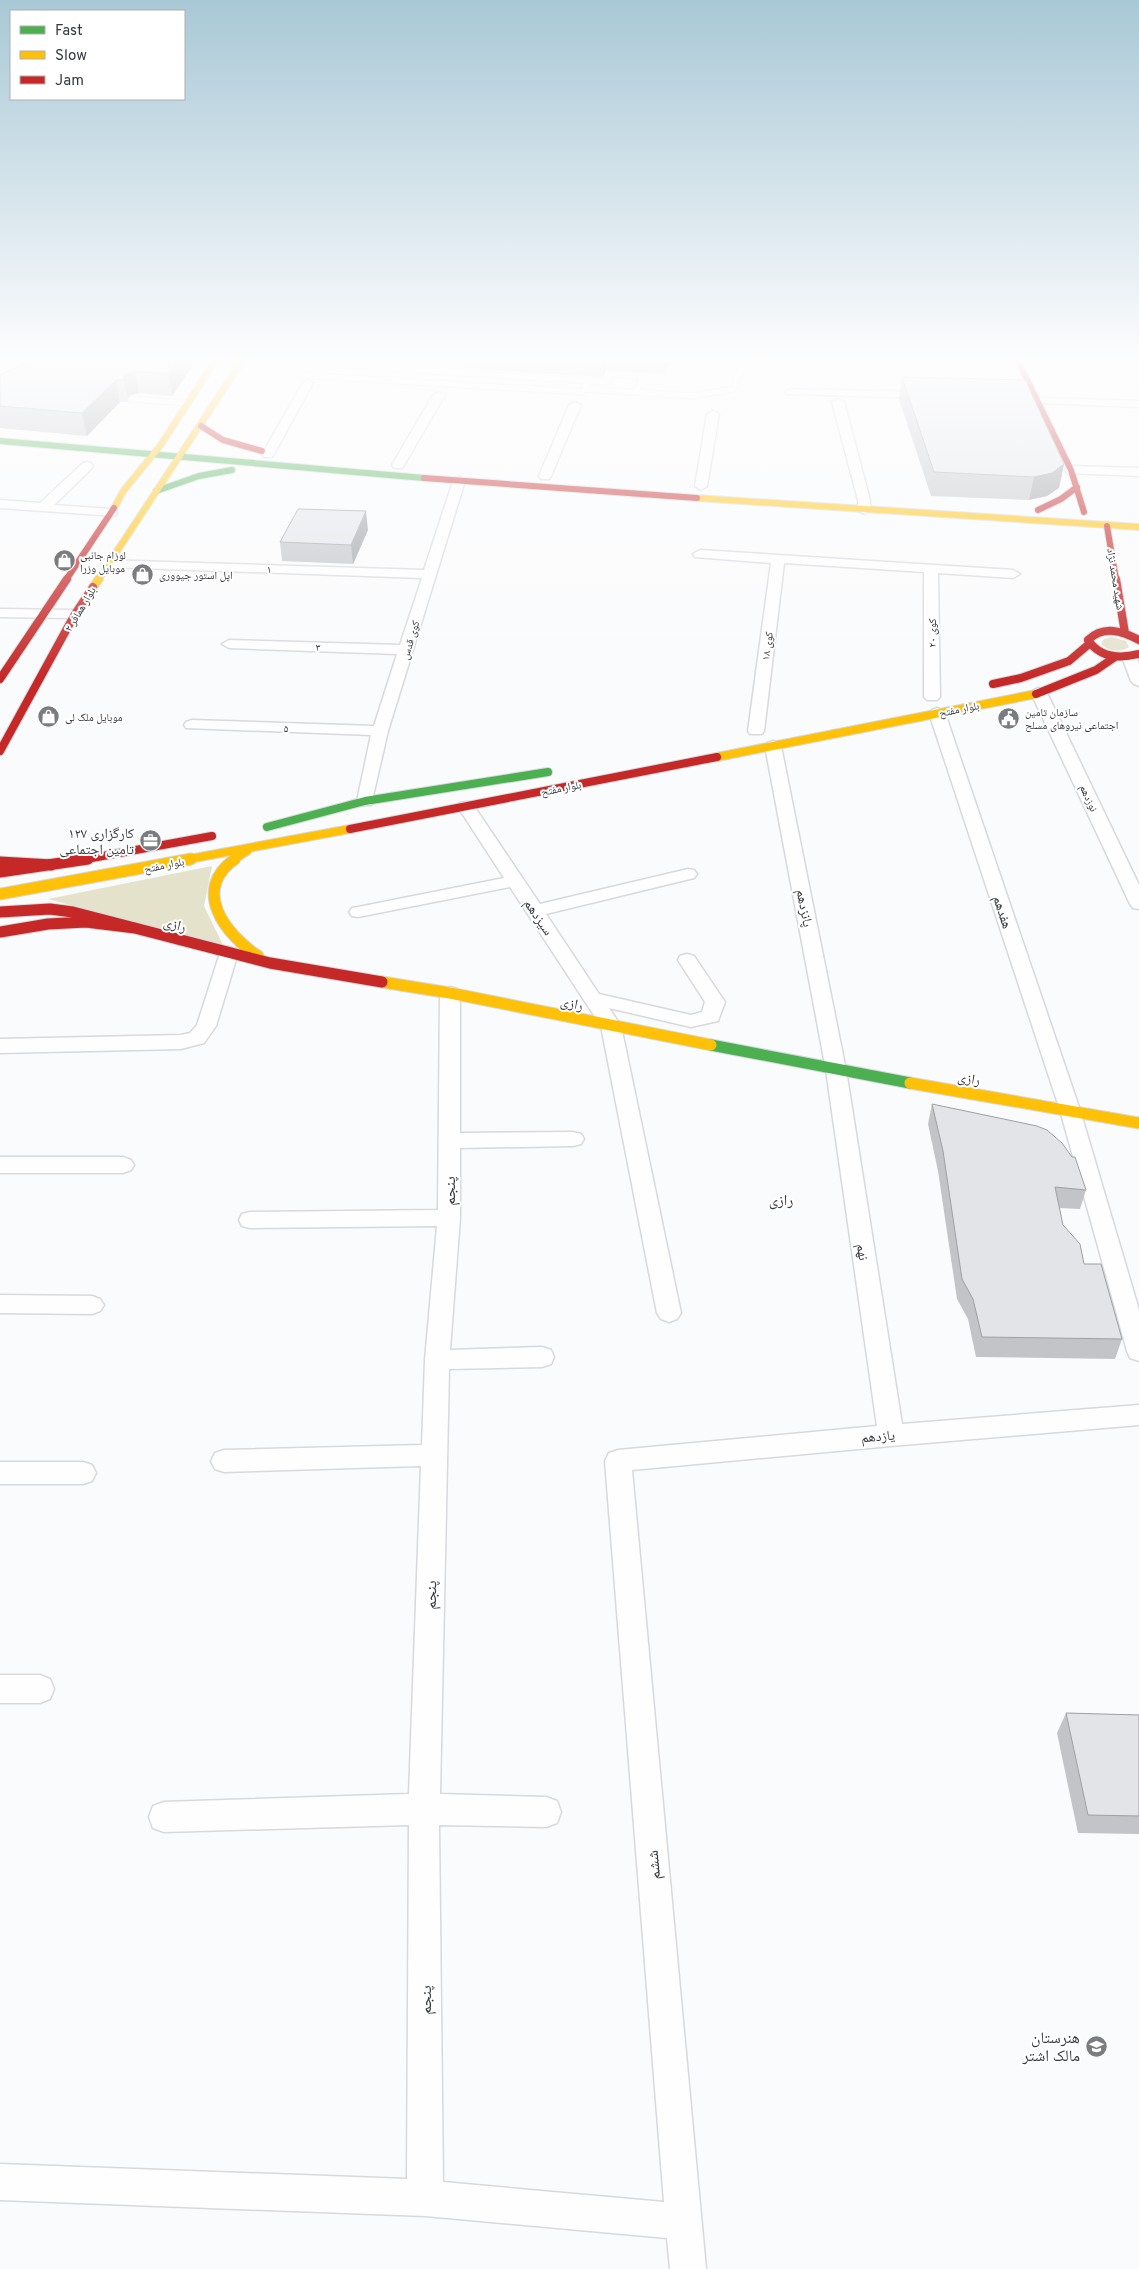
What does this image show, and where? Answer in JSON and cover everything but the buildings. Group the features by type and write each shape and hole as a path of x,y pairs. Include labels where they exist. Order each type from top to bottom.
{"main road":[{"name":"بلوار همافر ۲","path":"0,679 111,513 124,490 144,467"},
{"name":"بلوار همافر ۲","path":"0,751 76,614 172,467"},
{"path":"156,491 199,476 234,467"},
{"path":"351,467 462,477 864,505 1107,526 1139,527"},
{"path":"412,467 462,477 545,476 691,486 864,505 1088,512 1070,467"},
{"path":"122,476 124,490"},
{"path":"1038,510 1061,499 1077,487"},
{"name":"شهید محمد نژاد","path":"1107,526 1125,633"},
{"name":"بلوار مفتح","path":"986,685 1021,678 1069,661 1089,644 1089,637 1097,633 1110,631 1125,633"},
{"path":"1125,633 1139,640"},
{"path":"1089,644 1101,653 1128,656"},
{"name":"بلوار مفتح","path":"0,894 466,807 694,757 760,735 933,701 1039,693 1128,656"},
{"name":"بلوار مفتح","path":"258,828 287,823 365,801 563,769"},
{"name":"بلوار مفتح","path":"0,872 52,865 228,834"},
{"path":"253,848 233,860 220,872 215,887 216,903 219,920 232,938 246,949 270,962"},
{"path":"0,862 52,865"},
{"path":"33,867 23,875 23,880 40,888"},
{"name":"رازی","path":"0,912 50,909 73,912 270,962 450,992 836,1070 1139,1123"},
{"path":"0,932 48,924 86,922 135,928"}],"street":[{"path":"43,508 86,467"},
{"path":"545,476 549,467"},
{"path":"691,486 697,467"},
{"path":"854,467 864,505"},
{"path":"1071,470 1139,472"},
{"name":"کوی قدس","path":"365,801 380,731 462,477"},
{"path":"1,511 43,508 111,513"},
{"path":"700,554 1013,574"},
{"name":"کوی ۱۸","path":"760,735 778,560"},
{"name":"۱","path":"108,563 430,574"},
{"name":"کوی ۲۰","path":"932,570 933,701"},
{"path":"0,613 76,614"},
{"name":"۳","path":"229,644 407,650"},
{"path":"1128,656 1139,681"},
{"name":"نوزدهم","path":"1039,693 1139,904"},
{"name":"هفدهم","path":"933,701 1070,1110"},
{"name":"۵","path":"192,725 380,731"},
{"name":"پانزدهم","path":"760,735 836,1070"},
{"name":"سیزدهم","path":"466,807 611,1026"},
{"path":"535,911 688,874"},
{"path":"358,912 515,881"},
{"path":"0,1046 181,1042 197,1038 206,1026 229,953"},
{"path":"592,998 691,1021 711,1017 715,1002 687,960"},
{"name":"پنجم","path":"425,2198 424,1810 437,1360 449,1218 450,992"},
{"path":"611,1026 670,1313"},
{"name":"نهم","path":"836,1070 890,1434"},
{"path":"1070,1110 1139,1351"},
{"path":"450,1141 573,1139"},
{"path":"0,1165 123,1165"},
{"path":"250,1220 449,1218"},
{"path":"0,1304 92,1306"},
{"path":"437,1360 542,1358"},
{"name":"یازدهم","path":"618,1461 890,1434 1139,1415"},
{"path":"224,1461 433,1455"},
{"name":"ششم","path":"618,1461 688,2269"},
{"path":"0,1472 83,1473"},
{"path":"0,1689 40,1689"},
{"path":"164,1817 424,1810 546,1812"},
{"path":"0,2182 425,2198 685,2222"}],"shaded area":[{"path":"1112,637 1126,641 1129,647 1122,650 1114,650 1101,644 1104,639"},
{"path":"212,866 204,906 224,947 48,899"}],"traffic: fast":[{"path":"297,467 424,478"},
{"path":"156,491 199,476 232,470"},
{"path":"267,827 365,801 548,772"},
{"path":"711,1045 910,1083"}],"traffic: slow":[{"path":"114,508 124,490 143,467"},
{"path":"93,587 173,467"},
{"path":"697,498 1139,527"},
{"path":"717,757 1036,694"},
{"path":"0,894 350,829"},
{"path":"247,851 232,860 220,873 215,885 214,898 216,910 229,932 258,956"},
{"path":"382,982 450,993 711,1045"},
{"path":"910,1083 1139,1123"}],"traffic: jam":[{"path":"1069,467 1084,512"},
{"path":"424,478 697,498"},
{"path":"1038,510 1061,499 1077,487"},
{"path":"0,679 114,508"},
{"path":"1107,526 1125,633"},
{"path":"0,751 75,614 93,587"},
{"path":"1139,640 1126,634 1112,631 1099,632 1088,640 1097,651 1110,656 1125,657 1139,654"},
{"path":"993,684 1021,678 1069,661 1089,644"},
{"path":"1036,694 1096,670 1115,657"},
{"path":"350,829 717,757"},
{"path":"0,872 52,865 212,836"},
{"path":"0,862 52,865"},
{"path":"0,912 50,909 73,912 270,963 382,982"},
{"path":"0,932 48,924 86,922 135,928"}],"place":[{"name":"لوزام جانبی موبایل وزرا","path":"64,561"},
{"name":"اپل استور جيووری","path":"143,575"},
{"name":"موبایل ملک لی","path":"49,717"},
{"name":"سازمان تامین اجتماعی نیروهای مسلح","path":"1009,718"},
{"name":"کارگزاری ۱۲۷ تامین اجتماعی","path":"150,841"},
{"name":"هنرستان مالک اشتر","path":"1096,2046"}],"district":[{"name":"رازی","path":"781,1200"}]}
